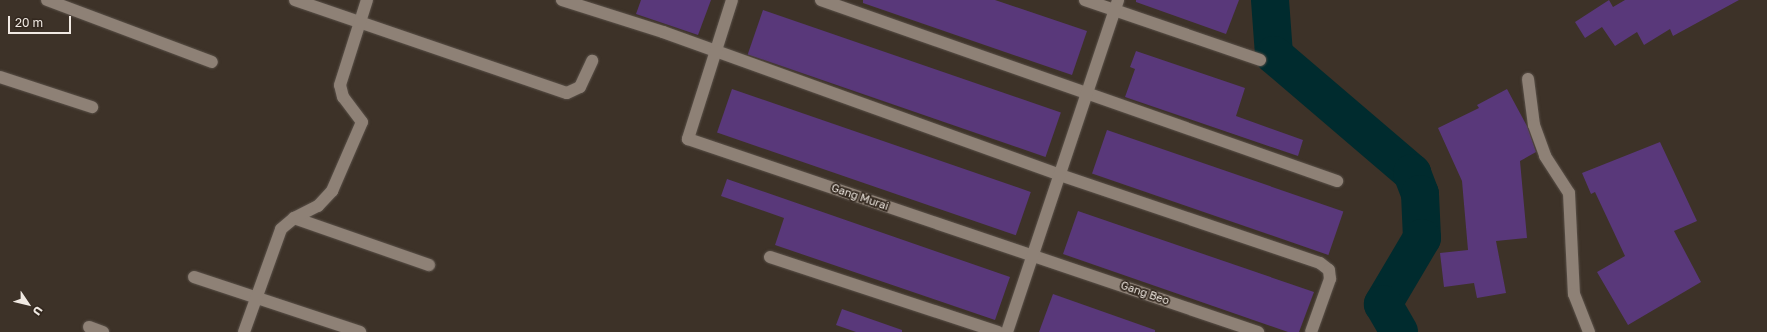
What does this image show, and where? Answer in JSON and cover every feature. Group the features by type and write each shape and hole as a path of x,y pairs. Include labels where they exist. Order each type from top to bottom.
{"street":[{"path":"47,0 212,62"},
{"path":"295,0 567,93 580,87 592,61"},
{"path":"244,332 281,230 294,218 318,206 332,191 362,122 343,96 340,85 367,0"},
{"path":"562,0 715,52 1060,175 1320,263 1329,270 1330,279 1311,332"},
{"path":"715,52 732,0"},
{"path":"821,0 1337,181"},
{"path":"1085,0 1116,5 1260,60"},
{"path":"1007,332 1116,5"},
{"name":"Gang Murai","path":"715,52 688,139 1033,255"},
{"path":"0,77 92,107"},
{"path":"1528,79 1534,125 1546,156 1569,193 1574,294 1589,332"},
{"path":"294,218 429,265"},
{"name":"Gang Beo","path":"1033,255 1258,332"},
{"path":"770,257 998,332"},
{"path":"194,277 256,299 360,332"},
{"path":"89,327 103,332"}],"building":[{"path":"641,0 711,0 698,35 636,14"},
{"path":"863,0 995,0 1087,31 1072,75 863,3"},
{"path":"1136,0 1239,0 1226,34 1136,2"},
{"path":"1609,0 1613,7 1625,0 1739,0 1673,36 1670,29 1644,45 1637,32 1615,46 1602,27 1585,38 1575,22"},
{"path":"763,10 1061,113 1046,157 748,54"},
{"path":"1136,51 1245,88 1236,116 1303,140 1298,156 1125,97 1135,69 1130,67"},
{"path":"732,89 1031,192 1016,235 717,132"},
{"path":"1507,89 1527,126 1536,152 1520,161 1527,238 1496,241 1506,293 1477,298 1474,283 1444,287 1440,253 1468,250 1462,181 1438,128 1479,108 1477,105"},
{"path":"1107,130 1343,211 1328,255 1092,173"},
{"path":"1660,142 1697,221 1674,231 1701,282 1628,325 1597,272 1625,256 1595,192 1591,194 1582,173"},
{"path":"727,179 1010,277 995,320 775,245 784,218 721,196"},
{"path":"1078,211 1314,292 1299,332 1288,332 1063,254"},
{"path":"1053,294 1155,330 1155,332 1039,332"},
{"path":"842,309 902,330 902,332 856,332 836,325"}],"waterway":[{"path":"1270,0 1274,55 1412,173 1420,194 1422,238 1383,304 1399,332"}]}
